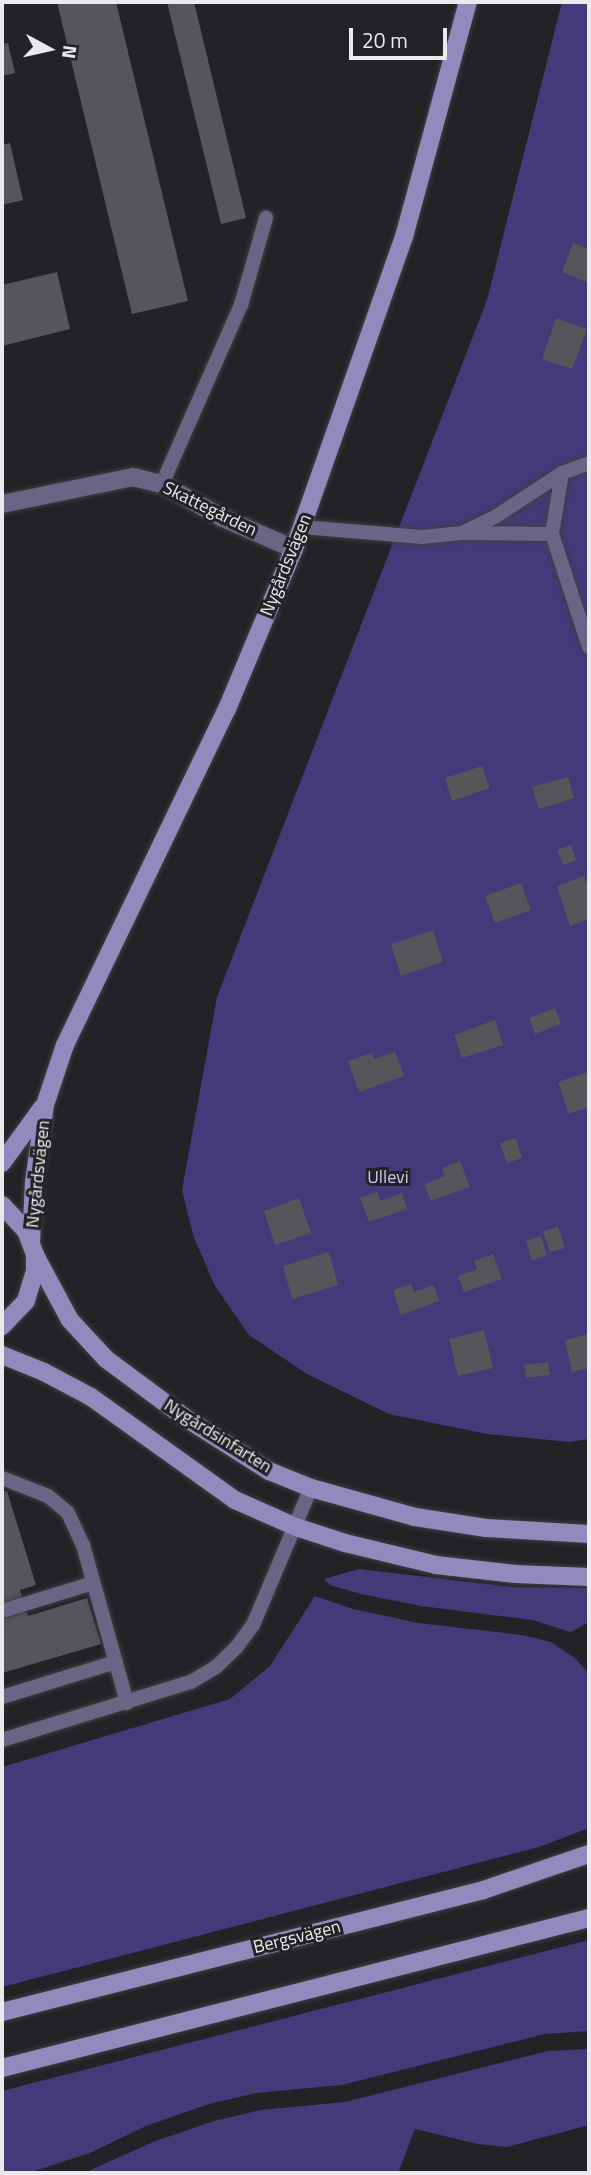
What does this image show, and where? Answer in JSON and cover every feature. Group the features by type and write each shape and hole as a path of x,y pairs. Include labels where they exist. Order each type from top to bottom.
{"street":[{"name":"Nygårdsvägen","path":"2,1326 26,1301 35,1271 34,1182 45,1105 70,1032 227,709 294,550 404,237 468,2"},
{"name":"Skattegården","path":"2,504 133,477 162,484 223,518 294,550"},
{"name":"Nygårdsvägen","path":"2,1163 45,1105"},
{"name":"Nygårdsinfarten","path":"2,1205 19,1220 70,1320 106,1359 224,1444 269,1471 312,1488 415,1517 486,1528 589,1534"},
{"path":"2,1354 91,1397 224,1494 296,1527 345,1543 436,1564 515,1574 589,1577"},
{"name":"Bergsvägen","path":"2,2012 483,1890 589,1854"},
{"path":"2,2068 589,1917"}],"lane":[{"path":"162,484 242,305 266,218"},
{"path":"462,534 495,517 562,473 589,463"},
{"path":"562,473 552,534 589,647"},
{"path":"302,527 422,537 552,534"},
{"path":"2,1478 48,1496 68,1513 83,1545 127,1703"},
{"path":"2,1740 191,1682 216,1667 236,1648 253,1625 312,1488"},
{"path":"2,1611 93,1583"},
{"path":"2,1697 116,1662"}],"green space":[{"name":"Ullevi","path":"562,2 589,2 589,1439 570,1442 487,1434 389,1414 307,1374 249,1335 215,1286 194,1238 182,1190 217,997 487,300"},
{"path":"359,1569 512,1587 589,1588 589,1622 571,1632 532,1620 421,1606 361,1594 330,1585 324,1579"},
{"path":"315,1596 353,1609 418,1623 522,1635 551,1642 575,1658 589,1674 589,1828 539,1847 2,1987 2,1767 230,1699 270,1666"},
{"path":"589,1940 589,2031 545,2034 342,2085 256,2093 209,2104 146,2126 90,2153 28,2173 2,2173 2,2091"},
{"path":"589,2049 589,2125 507,2147 478,2144 415,2129 398,2173 84,2173 153,2142 214,2121 260,2110 345,2102 548,2051"}],"building":[{"path":"57,2 116,2 188,301 132,314"},
{"path":"167,2 194,2 246,218 221,224"},
{"path":"8,43 15,73 2,76 2,44"},
{"path":"10,143 23,200 2,205 2,145"},
{"path":"573,243 589,249 589,283 562,272"},
{"path":"57,272 70,329 2,346 2,285"},
{"path":"556,318 587,329 572,369 542,359"},
{"path":"482,766 490,788 452,801 445,778"},
{"path":"568,777 574,798 539,809 532,787"},
{"path":"571,845 576,860 563,865 557,850"},
{"path":"584,876 589,891 589,919 570,926 557,886"},
{"path":"521,883 531,910 495,923 485,896"},
{"path":"433,930 443,962 401,976 391,944"},
{"path":"555,1008 561,1024 535,1034 529,1018"},
{"path":"495,1020 503,1045 462,1058 454,1035"},
{"path":"395,1052 404,1076 359,1092 348,1061 372,1053 374,1059"},
{"path":"588,1072 589,1107 569,1114 558,1082"},
{"path":"516,1138 522,1158 507,1163 500,1143"},
{"path":"460,1161 470,1187 431,1201 424,1184 445,1176 442,1168"},
{"path":"377,1192 381,1201 402,1193 407,1209 369,1222 360,1198"},
{"path":"299,1198 311,1233 275,1245 264,1211"},
{"path":"558,1227 565,1248 550,1252 543,1231"},
{"path":"541,1236 547,1255 532,1261 526,1241"},
{"path":"329,1252 338,1285 292,1299 283,1266"},
{"path":"493,1254 502,1279 464,1292 458,1276 477,1269 474,1261"},
{"path":"411,1284 414,1292 434,1285 439,1301 401,1315 393,1290"},
{"path":"484,1330 493,1368 458,1376 449,1339"},
{"path":"589,1334 589,1368 572,1372 565,1340"},
{"path":"548,1362 550,1375 526,1378 524,1365"},
{"path":"7,1491 36,1585 20,1590 28,1616 87,1598 101,1644 2,1673 2,1492"}]}
